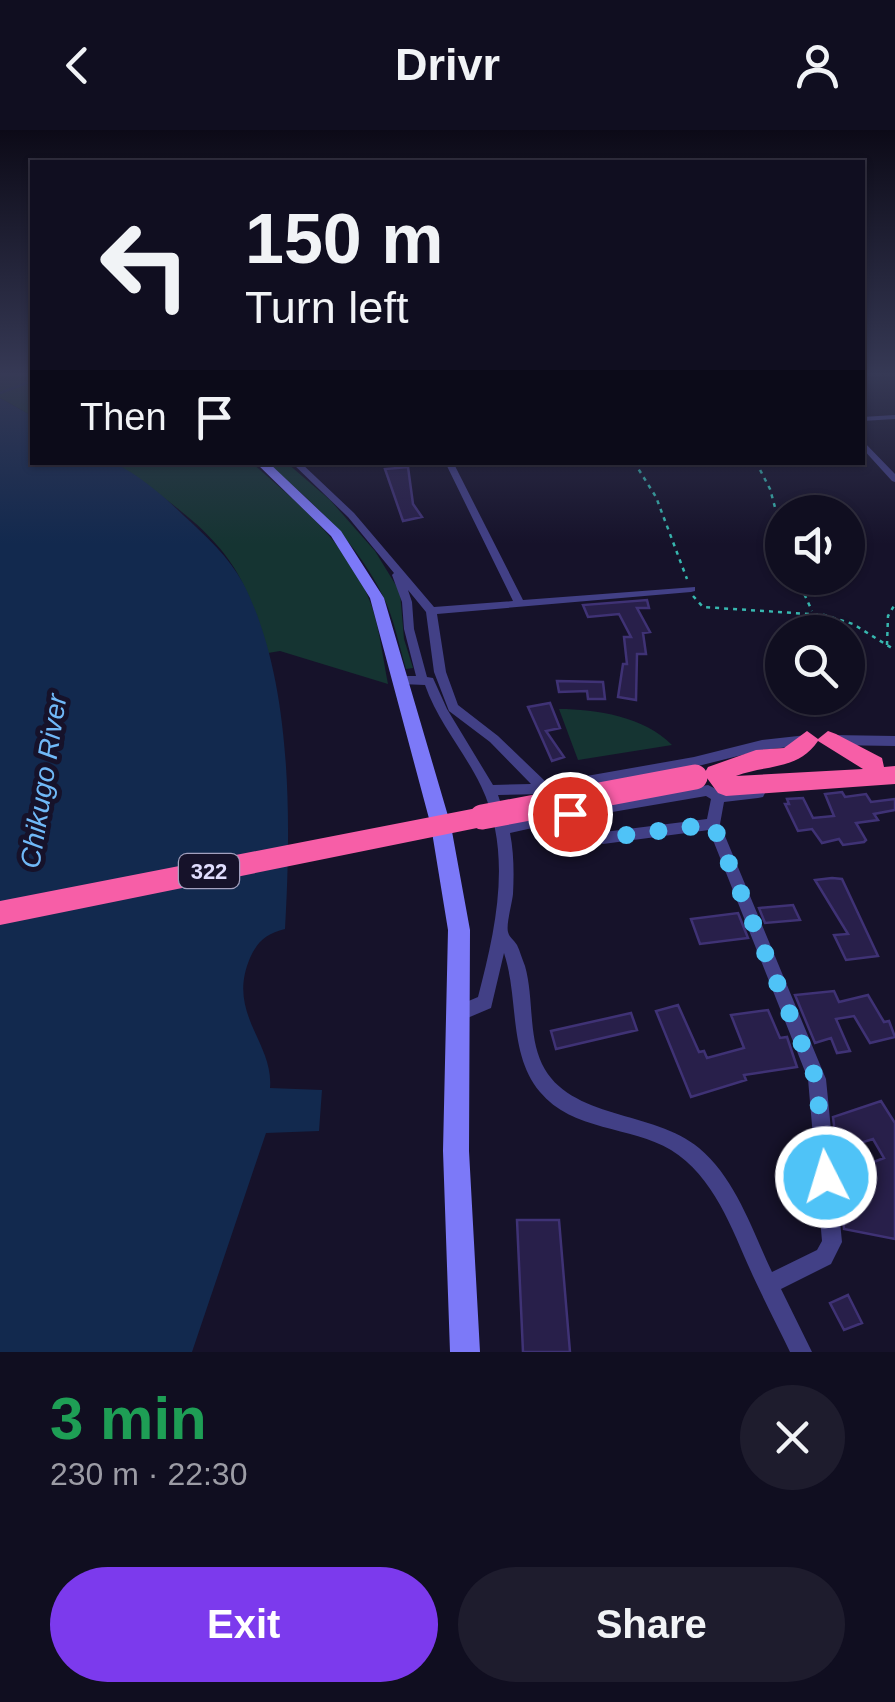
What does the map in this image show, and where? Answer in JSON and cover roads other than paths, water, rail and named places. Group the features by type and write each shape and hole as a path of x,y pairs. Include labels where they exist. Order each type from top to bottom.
{"highway":[{"path":"709,783 756,759 790,756 817,740 890,771"},
{"name":"322","path":"0,912 430,828 493,823 709,783 890,771"},
{"path":"709,783 726,786 830,782 890,771"}],"street":[{"path":"865,445 895,479"},
{"path":"263,465 325,522 364,574 412,679"},
{"path":"298,465 351,515 431,611 440,672 453,708 494,739 588,831 603,838 713,824"},
{"path":"450,465 519,602"},
{"path":"391,564 407,602 430,828 459,930 456,1152 465,1352"},
{"path":"431,611 690,588"},
{"path":"412,679 429,682 439,712 490,790 493,823 506,874 500,934 485,1002 458,1014"},
{"path":"490,790 546,789 694,762 762,745 817,740 895,742"},
{"path":"493,823 708,790 709,783"},
{"path":"709,783 713,824 816,1079 832,1242 824,1258 768,1285"},
{"path":"500,934 513,952 529,1050 542,1082 574,1106 682,1146 711,1174 801,1352"}],"water":[{"name":"Chikugo River","path":"0,430 30,430 30,465 118,465 151,487 208,538 243,583 272,663 288,799 285,929 256,947 244,978 244,995 265,1056 270,1088 322,1090 319,1131 266,1133 192,1352 0,1352"}]}
